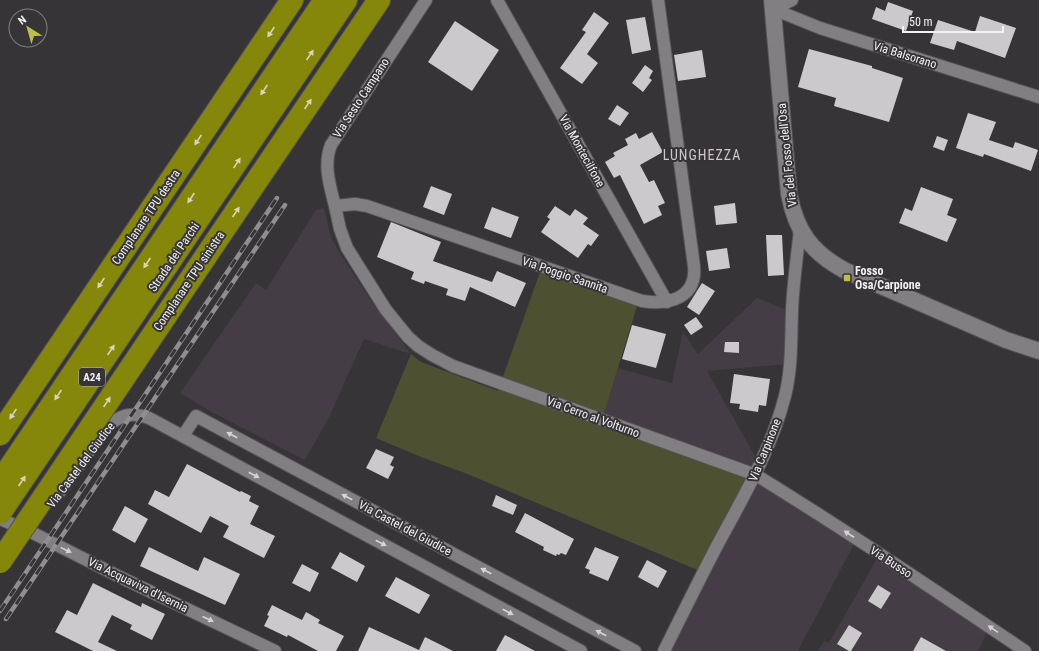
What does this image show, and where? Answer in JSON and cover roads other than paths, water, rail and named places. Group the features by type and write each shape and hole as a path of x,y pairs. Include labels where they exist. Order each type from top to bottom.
{"highway":[{"name":"Complanare TPU destra","path":"0,434 292,0"},
{"name":"Strada dei Parchi","path":"0,513 325,0"},
{"name":"Strada dei Parchi","path":"0,482 346,0"},
{"name":"Complanare TPU sinistra","path":"0,562 379,0"}],"street":[{"name":"Via Sesto Campano","path":"335,206 327,168 327,157 331,145 426,0"},
{"name":"Via Montecilfone","path":"497,0 667,302"},
{"name":"Via Poggio Sannita","path":"335,206 355,204 367,206 648,302 667,302 675,300 686,292 693,280 695,270 658,0"},
{"path":"772,4 792,0"},
{"name":"Via Balsorano","path":"772,4 820,28 1039,97"},
{"name":"Via del Fosso dell'Osa","path":"772,4 788,184 793,213 800,230 819,252 844,270 1006,340 1039,351"},
{"name":"Via Cerro al Volturno","path":"335,206 340,229 347,248 383,306 408,337 432,356 453,366 756,475"},
{"name":"Via Carpinone","path":"664,651 718,543 756,475 774,431 788,382 791,352 792,296 800,230"},
{"name":"Via Castel del Giudice","path":"31,532 106,428 115,419 127,415 139,414 183,436 581,651"},
{"name":"Via Castel del Giudice","path":"183,436 196,416 635,651"},
{"name":"Via Busso","path":"756,475 801,503 1025,651"},
{"name":"Via Acquaviva d'Isernia","path":"0,519 31,532 122,578 275,651"}],"railway":[{"path":"0,611 277,198"},
{"path":"6,619 285,205"}],"place":[{"name":"Fosso Osa/Carpione","path":"847,278"}],"district":[{"name":"LUNGHEZZA","path":"702,155"}]}
